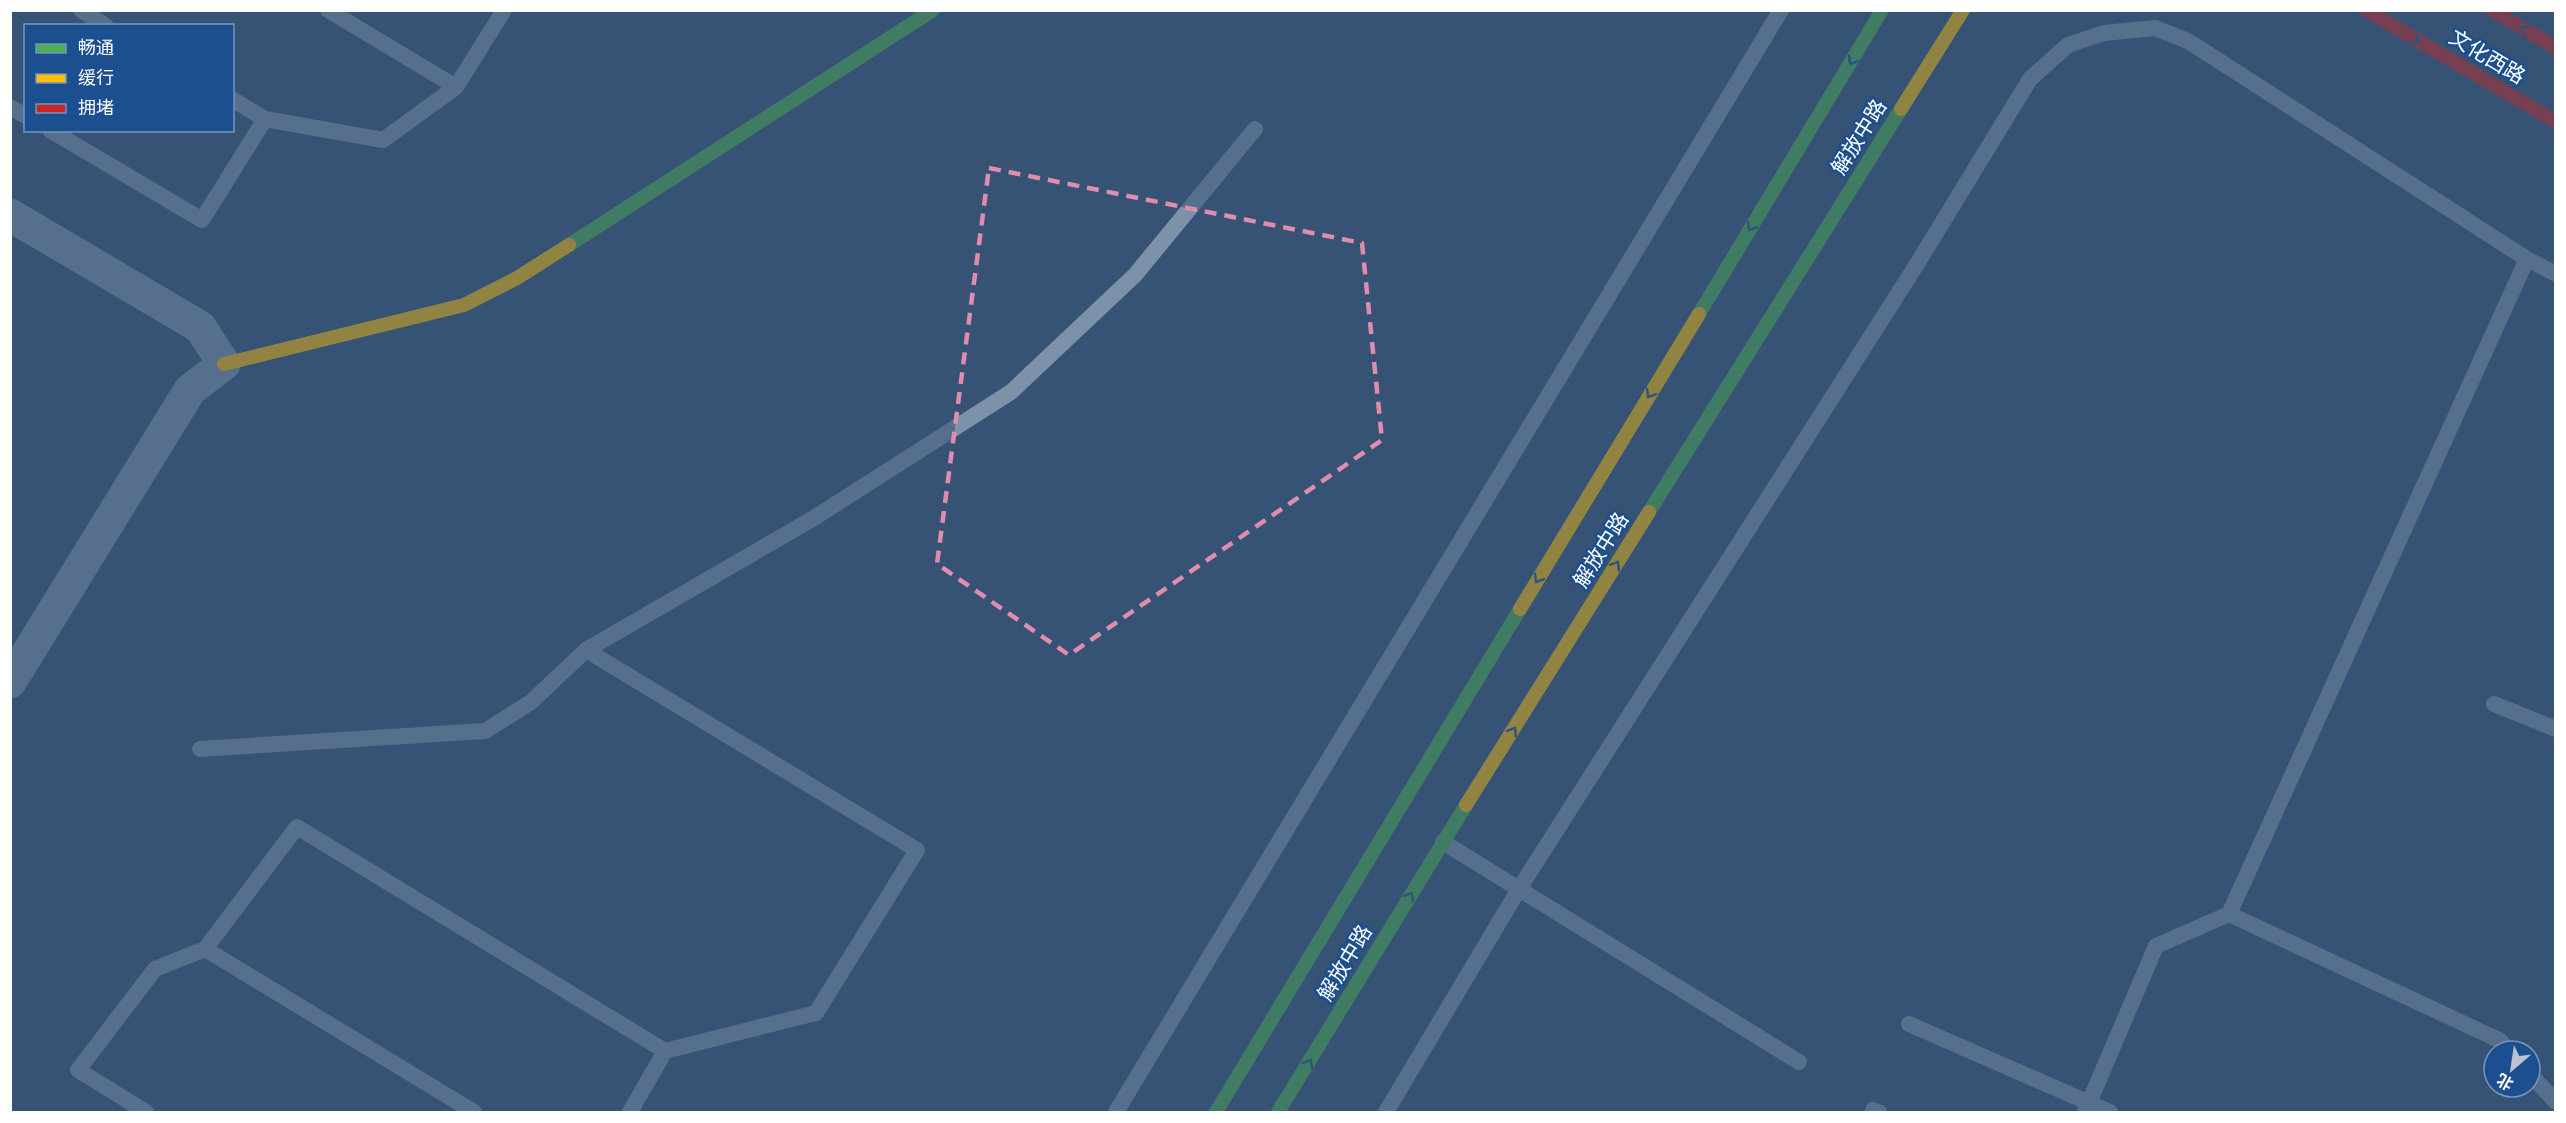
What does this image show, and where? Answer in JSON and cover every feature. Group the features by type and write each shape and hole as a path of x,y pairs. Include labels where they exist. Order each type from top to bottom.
{"street":[{"path":"10,682 190,390 224,364 464,305 507,284 933,10"},
{"name":"解放中路","path":"1216,1113 1882,10"},
{"name":"解放中路","path":"1278,1113 1443,842 1963,10"},
{"name":"文化西路","path":"2366,10 2556,122"},
{"name":"文化西路","path":"2492,10 2556,48"},
{"path":"10,215 200,327 224,364"}],"lane":[{"path":"81,10 103,24"},
{"path":"328,10 456,87"},
{"path":"234,100 266,118 383,140 456,87 504,10"},
{"path":"1116,1113 1781,10"},
{"path":"1386,1113 1520,889 1917,264 2030,80 2068,45 2104,33 2155,28 2188,41 2527,259 2556,274"},
{"path":"10,107 24,115"},
{"path":"53,132 202,220 266,118"},
{"path":"200,749 485,731 531,702 586,650 814,518 1011,392 1135,275 1255,129"},
{"path":"2087,1108 2156,946 2229,914 2527,259"},
{"path":"146,1113 78,1070 154,969 205,949 297,827 665,1051 816,1013 917,850 586,650"},
{"path":"2494,704 2556,729"},
{"path":"1443,842 1799,1062"},
{"path":"2229,914 2497,1039"},
{"path":"205,949 474,1113"},
{"path":"1909,1024 2087,1108 2110,1113"},
{"path":"630,1113 665,1051"},
{"path":"2542,1087 2556,1102"}],"highlighted area":[{"path":"989,168 1362,243 1382,440 1069,655 937,564"}],"traffic: fast":[{"path":"569,245 933,10"},
{"path":"1699,314 1882,10"},
{"path":"1649,512 1901,109"},
{"path":"1216,1112 1520,609"},
{"path":"1278,1112 1466,805"}],"traffic: slow":[{"path":"1901,109 1963,10"},
{"path":"224,364 464,305 517,278 569,245"},
{"path":"1520,609 1699,314"},
{"path":"1466,805 1649,512"}],"traffic: jam":[{"path":"2366,10 2556,122"},
{"path":"2492,10 2556,48"}]}
